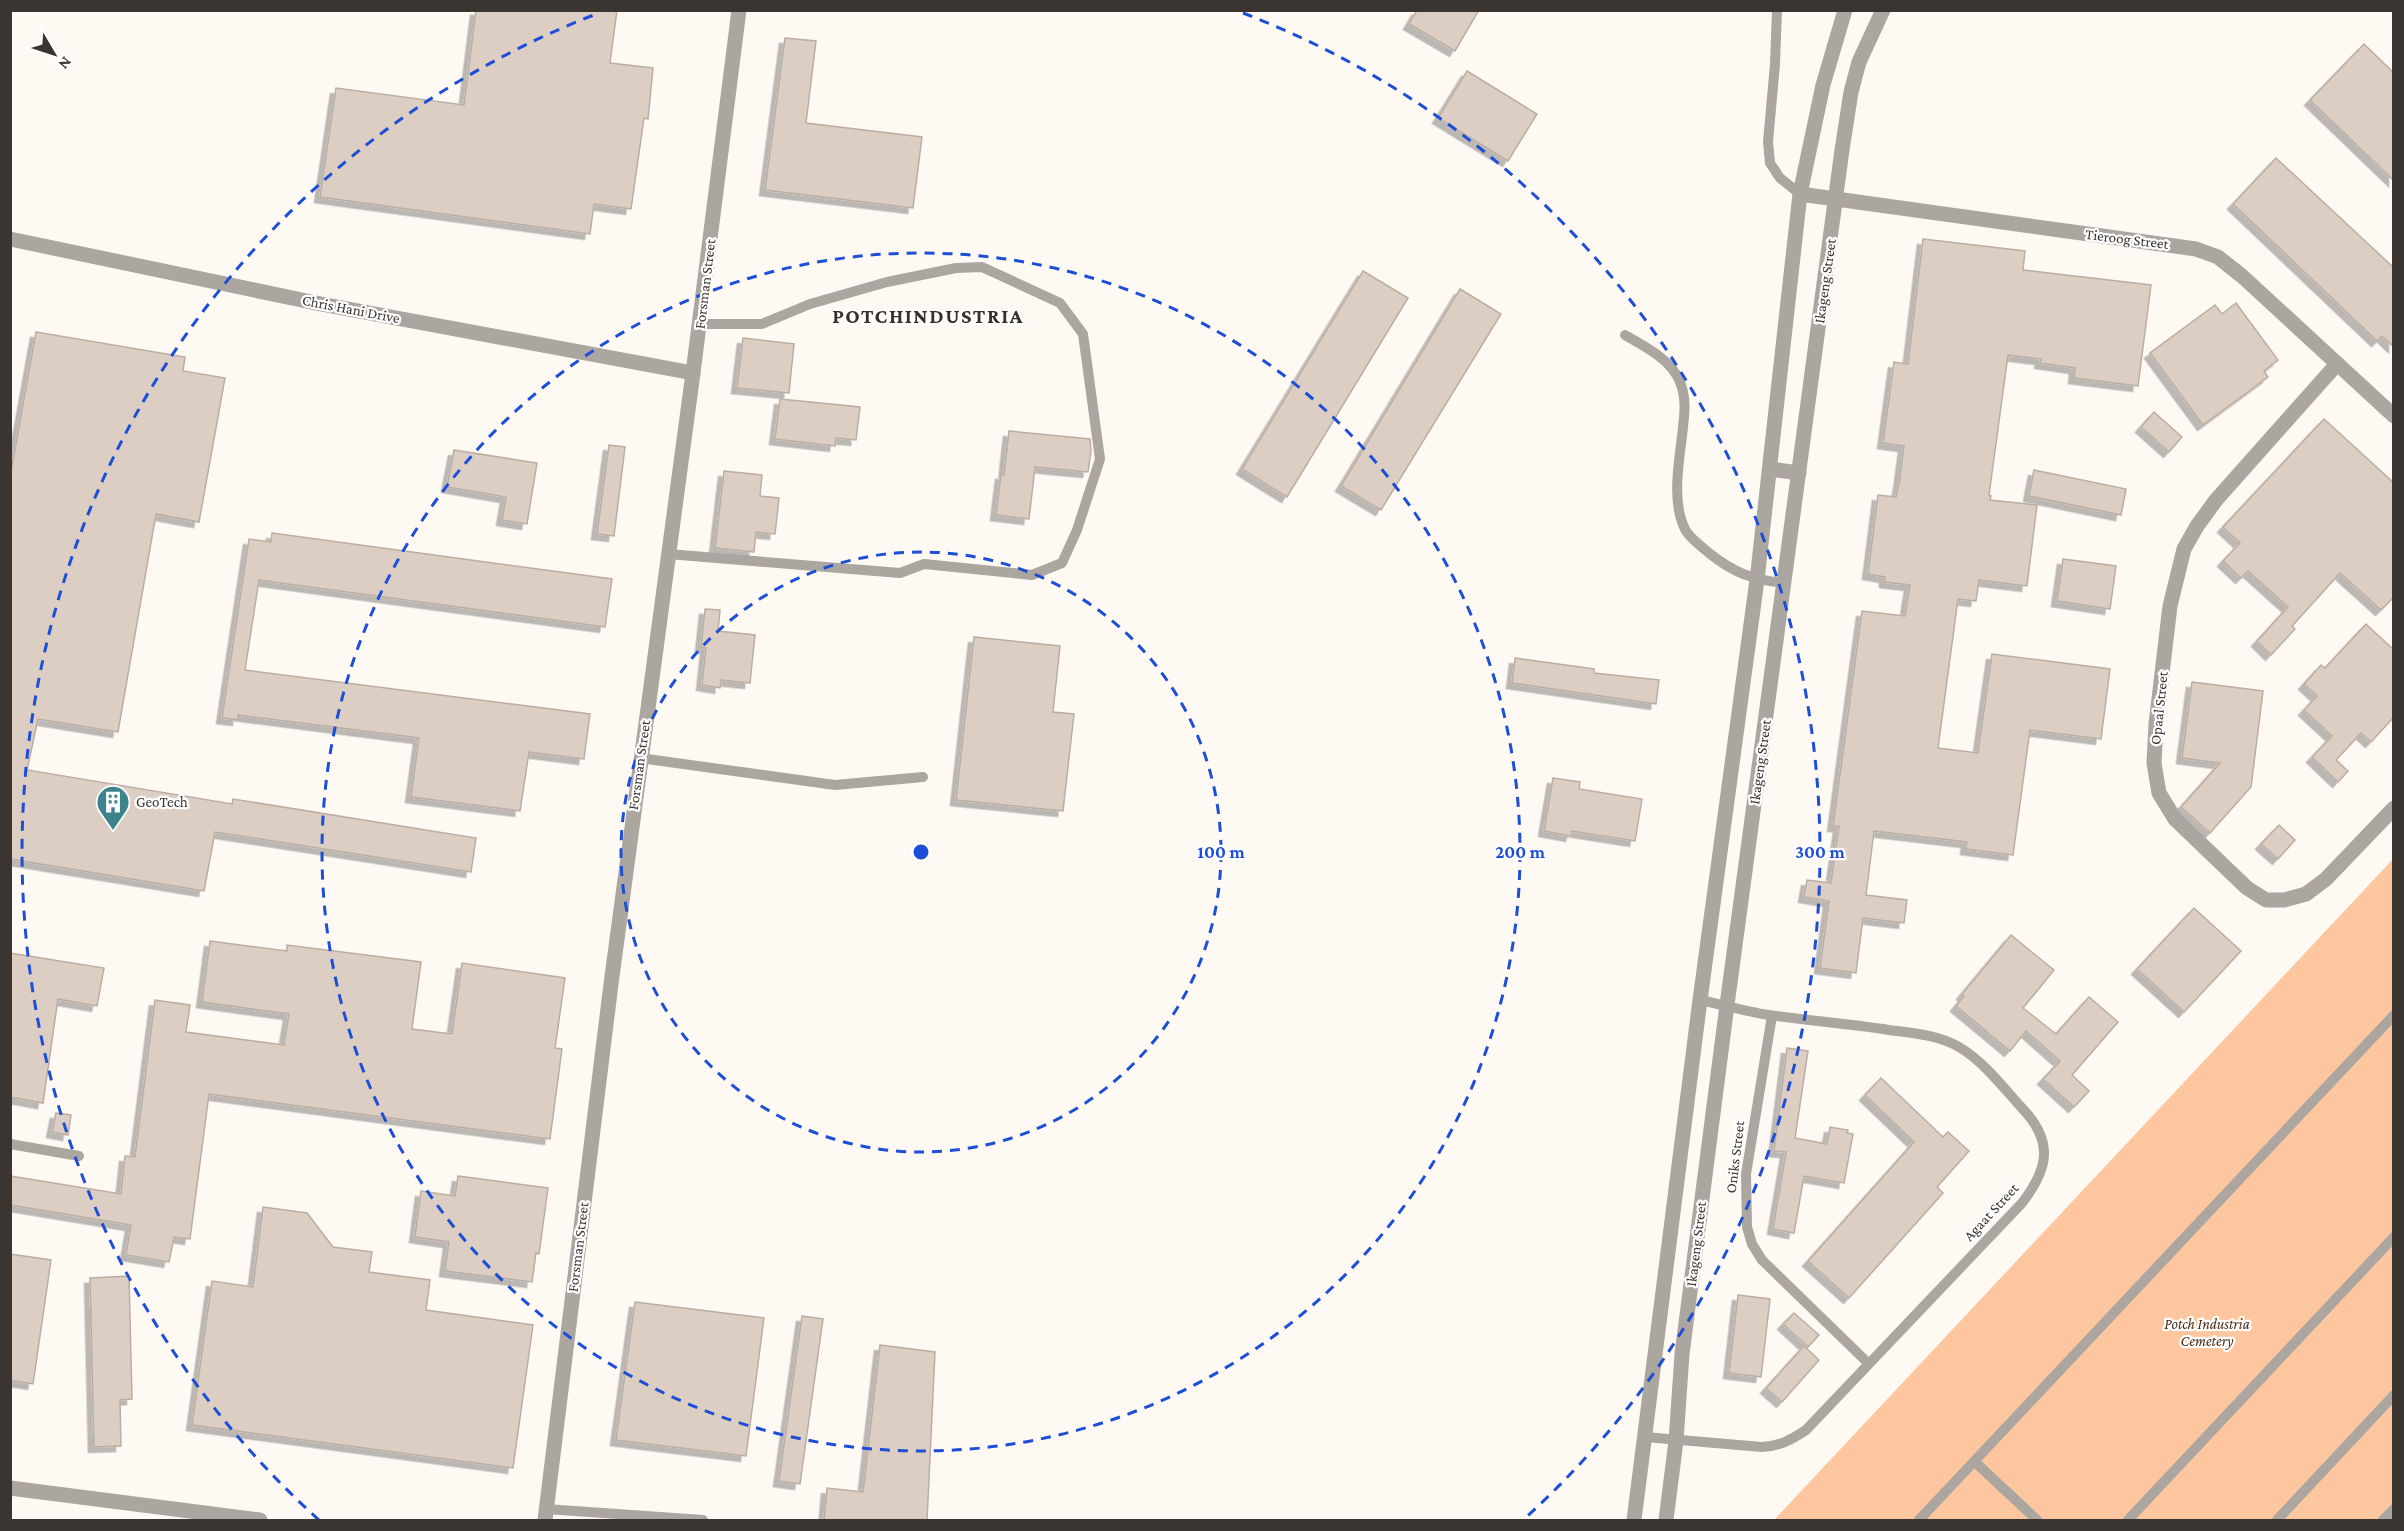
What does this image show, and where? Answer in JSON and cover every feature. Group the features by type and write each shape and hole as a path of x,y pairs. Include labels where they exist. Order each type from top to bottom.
{"street":[{"name":"Forsman Street","path":"545,1515 640,758 693,373 739,10"},
{"name":"Ikageng Street","path":"1634,1521 1700,1000 1757,580 1800,194 1823,85 1845,10"},
{"name":"Ikageng Street","path":"1666,1521 1676,1441 1682,1354 1727,1005 1851,92 1859,62 1883,10"},
{"name":"Tieroog Street","path":"1800,194 2196,249 2218,257 2242,276 2394,416"},
{"name":"Chris Hani Drive","path":"18,240 321,304 693,373"},
{"name":"Opaal Street","path":"2337,363 2216,500 2196,526 2184,549 2170,606 2156,724 2154,763 2159,793 2175,819 2238,880 2266,900 2284,900 2313,890 2354,852 2394,808"},
{"path":"1770,469 1799,473"},
{"path":"10,1488 260,1521"}],"lane":[{"path":"1777,10 1768,142 1770,162 1780,178 1800,194"},
{"path":"668,554 900,573 924,564 1032,574 1062,564 1077,530 1100,459 1083,334 1060,303 982,267 956,268 887,282 810,303 762,324 699,324"},
{"path":"1625,335 1665,361 1679,380 1686,403 1679,479 1679,506 1687,532 1695,542 1721,562 1757,580 1784,583"},
{"path":"640,758 835,784 923,777"},
{"name":"Agaat Street","path":"1645,1437 1761,1447 1775,1447 1789,1442 1806,1430 1868,1362 2022,1203 2037,1184 2043,1166 2044,1147 2039,1130 2026,1111 1988,1071 1958,1047 1923,1034 1772,1016 1700,1000"},
{"path":"1919,1521 2394,1015"},
{"name":"Oniks Street","path":"1772,1016 1746,1174 1747,1227 1752,1244 1762,1260 1868,1362"},
{"path":"10,1144 80,1156"},
{"path":"2128,1521 2394,1237"},
{"path":"2277,1521 2394,1395"},
{"path":"1975,1462 2037,1521"},
{"path":"2383,1521 2394,1509"},
{"path":"545,1515 703,1521"}],"green space":[{"name":"Potch Industria Cemetery","path":"2393,859 2393,1520 1774,1520"}],"building":[{"path":"476,10 617,10 610,63 653,68 648,119 644,118 631,209 594,204 590,234 320,197 336,88 464,105"},
{"path":"1417,10 1479,10 1455,51 1409,24"},
{"path":"785,38 816,41 806,123 922,137 913,208 765,190"},
{"path":"2364,44 2394,73 2394,181 2310,100"},
{"path":"1467,71 1537,114 1508,161 1438,118"},
{"path":"2276,158 2394,268 2394,347 2382,336 2377,341 2233,204"},
{"path":"1923,239 2025,251 2023,270 2151,285 2138,386 2074,378 2075,368 2040,363 2041,359 2008,355 1989,495 1990,500 2037,505 2027,586 1979,580 1976,601 1958,599 1938,748 1978,753 1992,654 2110,669 2101,739 2030,730 2013,855 1966,849 1967,842 1874,831 1866,895 1907,900 1904,923 1863,918 1856,973 1820,968 1829,901 1804,897 1807,880 1831,883 1839,826 1833,826 1862,611 1905,616 1910,585 1885,582 1885,577 1868,574 1878,495 1896,497 1899,484 1904,446 1883,443 1894,362 1908,364"},
{"path":"1363,271 1408,298 1287,497 1242,469"},
{"path":"1460,289 1501,314 1381,510 1341,486"},
{"path":"2236,303 2278,360 2264,371 2268,377 2203,425 2150,353 2215,305 2222,314"},
{"path":"36,332 185,357 183,371 225,378 199,522 156,514 118,732 38,719 27,770 232,804 233,799 476,838 471,872 215,832 204,891 10,859 10,477"},
{"path":"743,338 794,344 789,393 737,388"},
{"path":"780,399 860,407 856,440 836,438 835,446 775,439"},
{"path":"2154,412 2182,437 2169,452 2141,427"},
{"path":"2324,419 2394,483 2394,597 2381,610 2340,573 2292,626 2295,629 2271,655 2257,641 2288,607 2248,571 2241,578 2223,561 2240,543 2223,527"},
{"path":"1009,431 1090,439 1088,472 1035,467 1029,519 996,515"},
{"path":"609,445 625,447 614,536 597,534"},
{"path":"454,450 537,463 527,524 502,520 506,497 447,487"},
{"path":"2034,470 2126,489 2121,515 2029,496"},
{"path":"724,471 762,475 760,496 779,498 775,534 756,532 754,552 715,548"},
{"path":"272,533 612,579 605,627 259,580 245,670 590,714 584,759 529,752 520,811 411,797 419,738 238,715 238,720 222,718 249,539 271,542"},
{"path":"2063,559 2116,566 2110,609 2057,601"},
{"path":"705,609 720,610 718,631 755,635 750,683 721,680 720,688 702,685 706,648 701,647"},
{"path":"2366,624 2394,650 2394,717 2371,742 2361,733 2336,760 2348,771 2338,782 2312,757 2332,736 2304,710 2317,696 2304,684 2321,665 2325,668"},
{"path":"974,637 1060,646 1053,712 1074,714 1063,811 956,800"},
{"path":"1515,658 1594,669 1594,673 1659,680 1656,704 1512,683"},
{"path":"2192,682 2263,691 2251,787 2210,833 2181,807 2220,763 2182,758"},
{"path":"1553,778 1580,782 1579,789 1642,799 1635,841 1572,831 1571,836 1544,831"},
{"path":"2279,825 2295,840 2278,859 2261,844"},
{"path":"2194,908 2241,951 2184,1012 2137,969"},
{"path":"2011,935 2054,970 2023,1008 2056,1034 2089,997 2118,1022 2072,1075 2089,1091 2074,1107 2043,1079 2060,1061 2026,1031 2010,1051 1956,1006 1964,996 1962,994"},
{"path":"210,941 287,951 287,945 421,962 412,1029 452,1034 462,963 565,978 555,1048 562,1049 550,1139 209,1094 190,1239 174,1237 169,1262 126,1255 131,1225 10,1205 10,1176 121,1194 125,1156 135,1157 155,1000 190,1005 186,1032 284,1045 289,1014 202,1002"},
{"path":"10,953 104,968 97,1006 58,999 43,1103 10,1097"},
{"path":"1787,1048 1808,1051 1795,1138 1827,1144 1830,1127 1848,1130 1847,1133 1853,1134 1844,1183 1804,1176 1794,1233 1773,1229 1786,1152 1774,1151"},
{"path":"1881,1078 1943,1137 1948,1132 1969,1151 1937,1187 1943,1193 1849,1298 1808,1261 1914,1142 1865,1095"},
{"path":"56,1113 71,1115 68,1135 52,1132"},
{"path":"458,1176 548,1188 539,1254 536,1253 532,1282 445,1271 449,1242 415,1237 421,1191 455,1196"},
{"path":"263,1207 307,1213 333,1247 372,1252 369,1272 430,1280 426,1310 533,1325 513,1468 192,1425 212,1281 253,1287"},
{"path":"10,1254 51,1260 33,1384 10,1380"},
{"path":"129,1276 132,1399 120,1400 121,1446 94,1447 90,1278"},
{"path":"1738,1295 1770,1299 1761,1377 1729,1373"},
{"path":"635,1302 764,1318 746,1456 616,1440"},
{"path":"1794,1313 1819,1335 1808,1347 1783,1324"},
{"path":"802,1316 823,1319 800,1484 779,1481"},
{"path":"880,1345 935,1352 927,1521 824,1521 827,1488 863,1492"},
{"path":"1804,1346 1819,1360 1782,1402 1766,1388"}],"place":[{"name":"GeoTech","path":"113,831"}],"district":[{"name":"POTCHINDUSTRIA","path":"928,316"}]}
